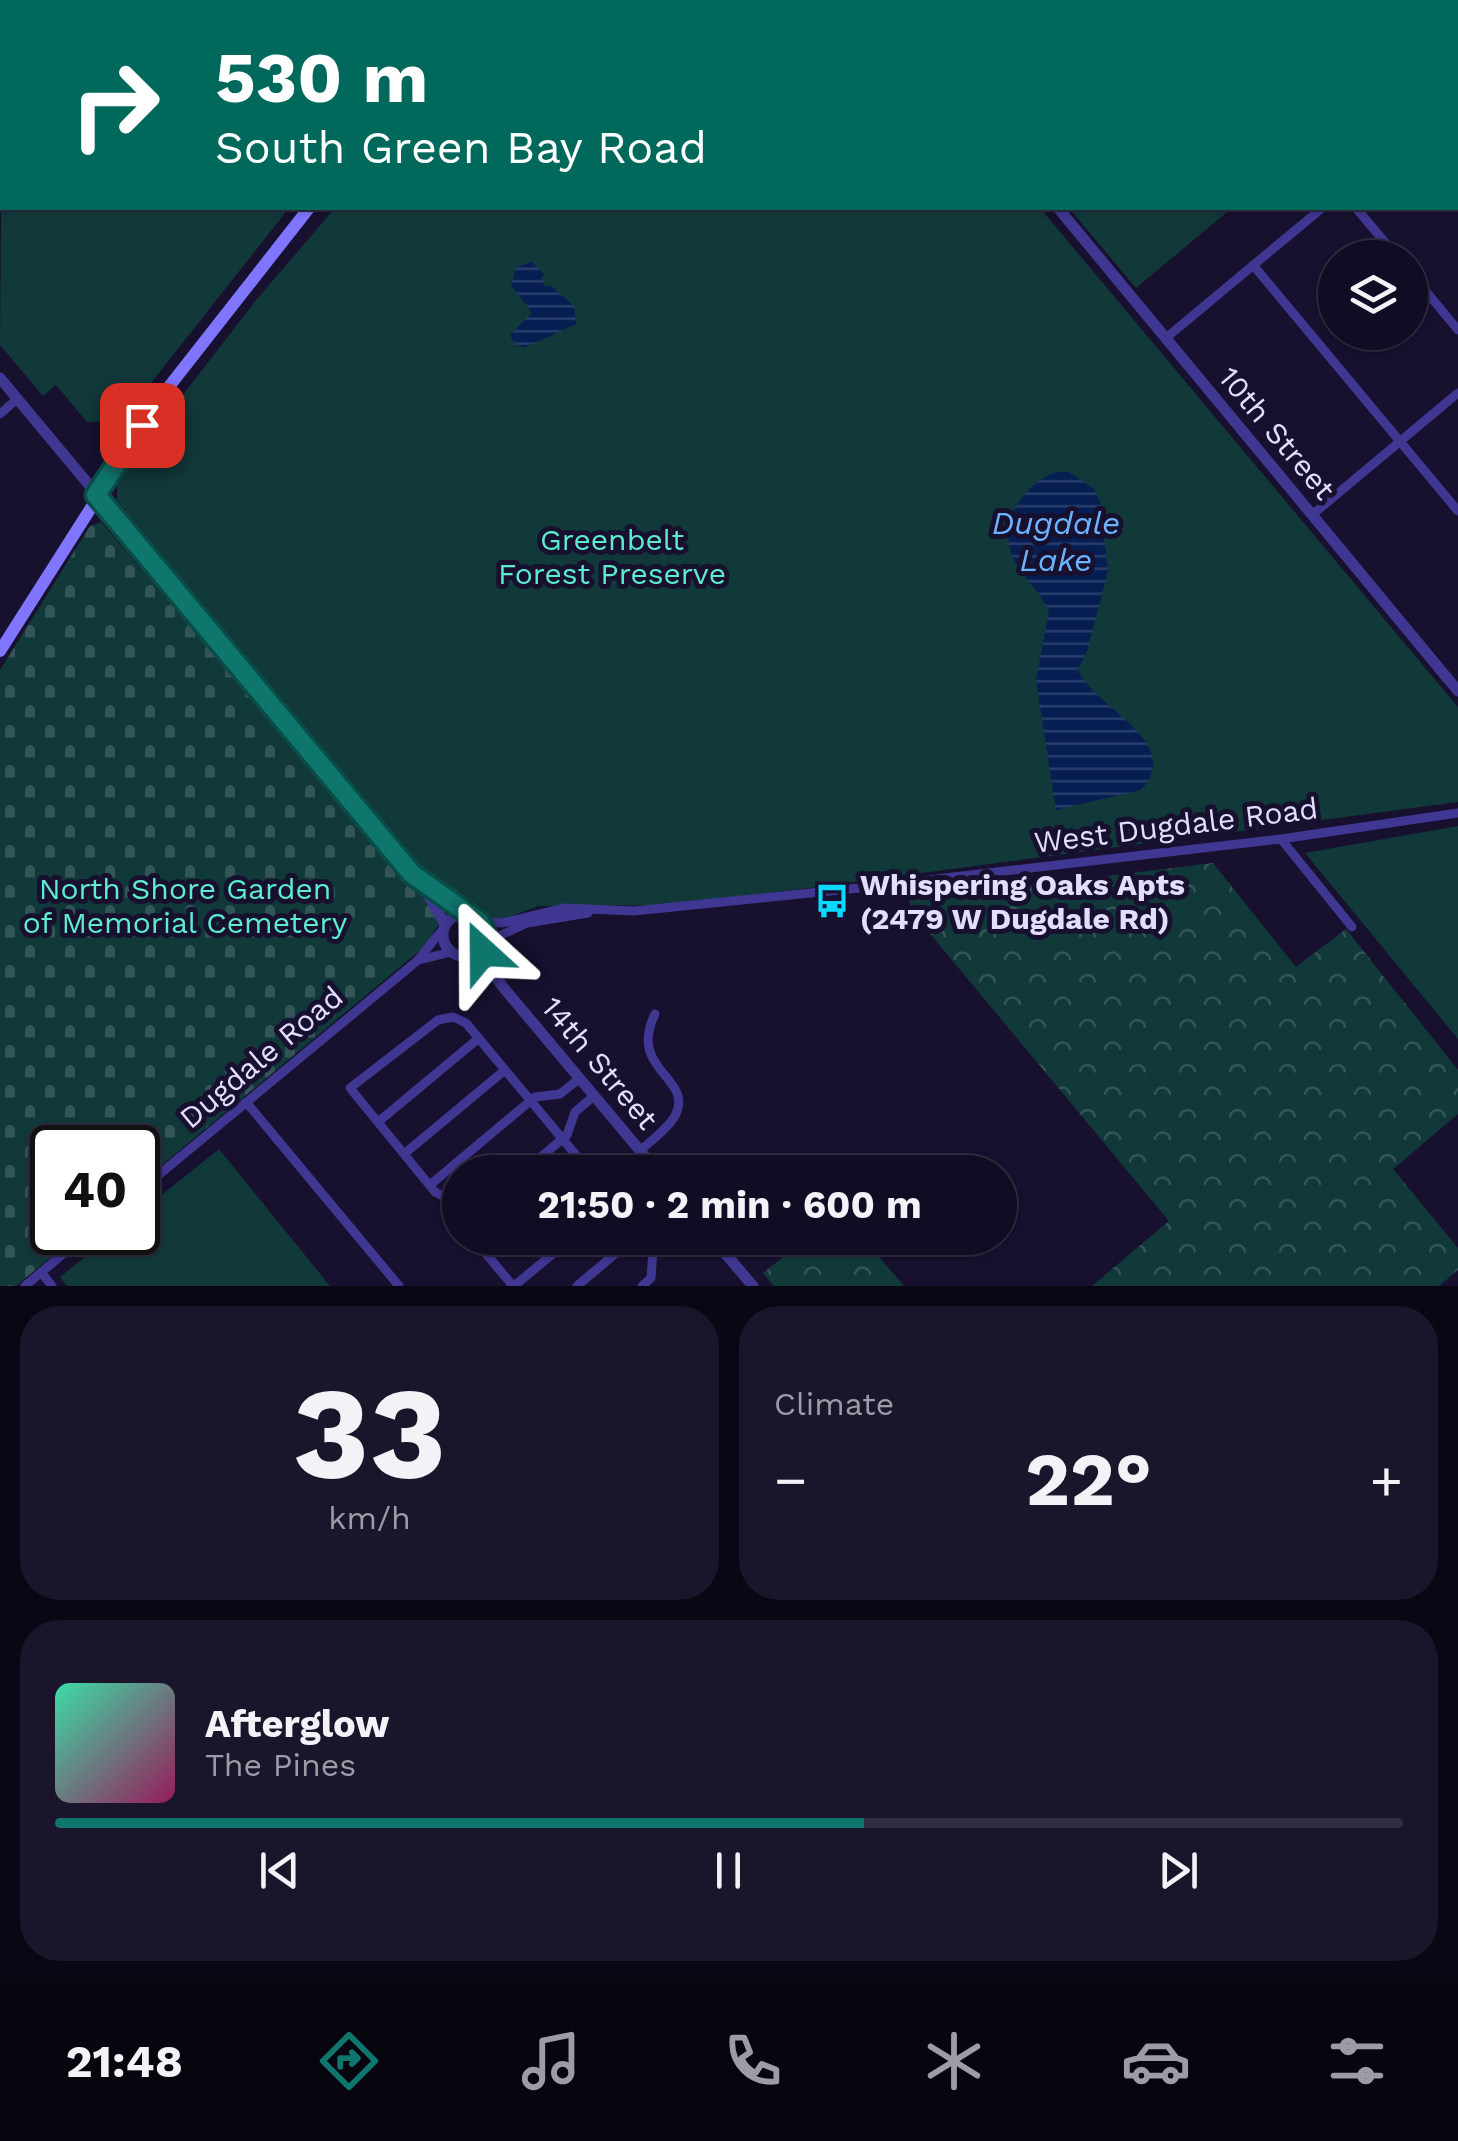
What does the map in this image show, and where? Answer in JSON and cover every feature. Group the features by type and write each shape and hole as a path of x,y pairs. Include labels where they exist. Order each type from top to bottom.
{"main road":[{"path":"0,650 96,495 198,346 307,210"}],"street":[{"name":"10th Street","path":"1060,210 1458,690"},
{"path":"1166,338 1320,210"},
{"path":"1358,210 1383,240"},
{"path":"1253,265 1458,511"},
{"path":"1428,294 1458,330"},
{"path":"0,378 424,886 444,926 444,942 458,954"},
{"path":"1312,514 1458,393"},
{"path":"0,414 18,399"},
{"name":"West Dugdale Road","path":"600,910 789,895 1281,839 1458,813"},
{"path":"1281,839 1352,927"},
{"path":"424,886 480,922 502,923 564,908 600,910"},
{"path":"417,961 458,954 527,924 600,910"},
{"path":"417,961 444,926 466,913"},
{"path":"480,922 483,944"},
{"name":"14th Street","path":"483,944 485,961 503,987 643,1155"},
{"name":"14th Street","path":"458,954 503,987"},
{"name":"Dugdale Road","path":"160,1174 417,961"},
{"path":"640,1151 666,1128 678,1108 676,1092 646,1048 646,1032 655,1014"},
{"path":"442,1194 430,1185 350,1088 438,1020 460,1019 574,1155"},
{"path":"378,1122 479,1038"},
{"path":"404,1154 505,1070"},
{"path":"430,1185 531,1101 560,1094 580,1078"},
{"path":"544,1155 562,1140 574,1112 594,1096"},
{"path":"246,1102 399,1286"},
{"path":"25,1286 61,1255"},
{"path":"488,1255 514,1286 551,1255"},
{"path":"578,1286 614,1255"},
{"path":"642,1286 655,1282 654,1255"},
{"path":"725,1255 749,1285"},
{"path":"41,1272 52,1286"}],"green space":[{"path":"1,210 287,210 121,421 87,422 56,385 43,396 0,345"},
{"name":"Greenbelt Forest Preserve","path":"333,210 1042,210 1458,707 1458,802 681,905 539,906 503,919 481,917 449,897 409,859 117,500 117,480 257,299"},
{"path":"1071,210 1230,210 1136,288"},
{"name":"North Shore Garden of Memorial Cemetery","path":"101,522 399,872 432,904 439,924 424,947 160,1167 160,1125 30,1125 30,1255 53,1255 16,1286 0,1286 0,670 90,526"},
{"path":"1458,826 1458,1039 1305,853"},
{"path":"1213,863 1296,967 1346,929 1458,1070 1458,1114 1393,1169 1458,1248 1458,1270 1439,1286 1092,1286 1169,1221 912,912 909,900"},
{"path":"219,1149 330,1286 67,1286 60,1277 88,1255 160,1255 160,1196"},
{"path":"786,1255 878,1255 904,1286 774,1286 763,1273"}],"water":[{"path":"532,262 545,275 541,277 545,287 550,285 574,306 576,324 524,348 515,345 510,335 532,313 511,285 516,267"},
{"name":"Dugdale Lake","path":"1056,472 1069,472 1094,489 1100,502 1108,571 1087,651 1078,670 1087,684 1145,741 1152,756 1152,773 1141,790 1056,810 1036,680 1049,612 1014,560 1008,533 1023,496"}],"place":[{"name":"Whispering Oaks Apts (2479 W Dugdale Rd)","path":"832,901"}],"route":[{"path":"142,425 96,495 412,874 484,926 483,952"}]}
